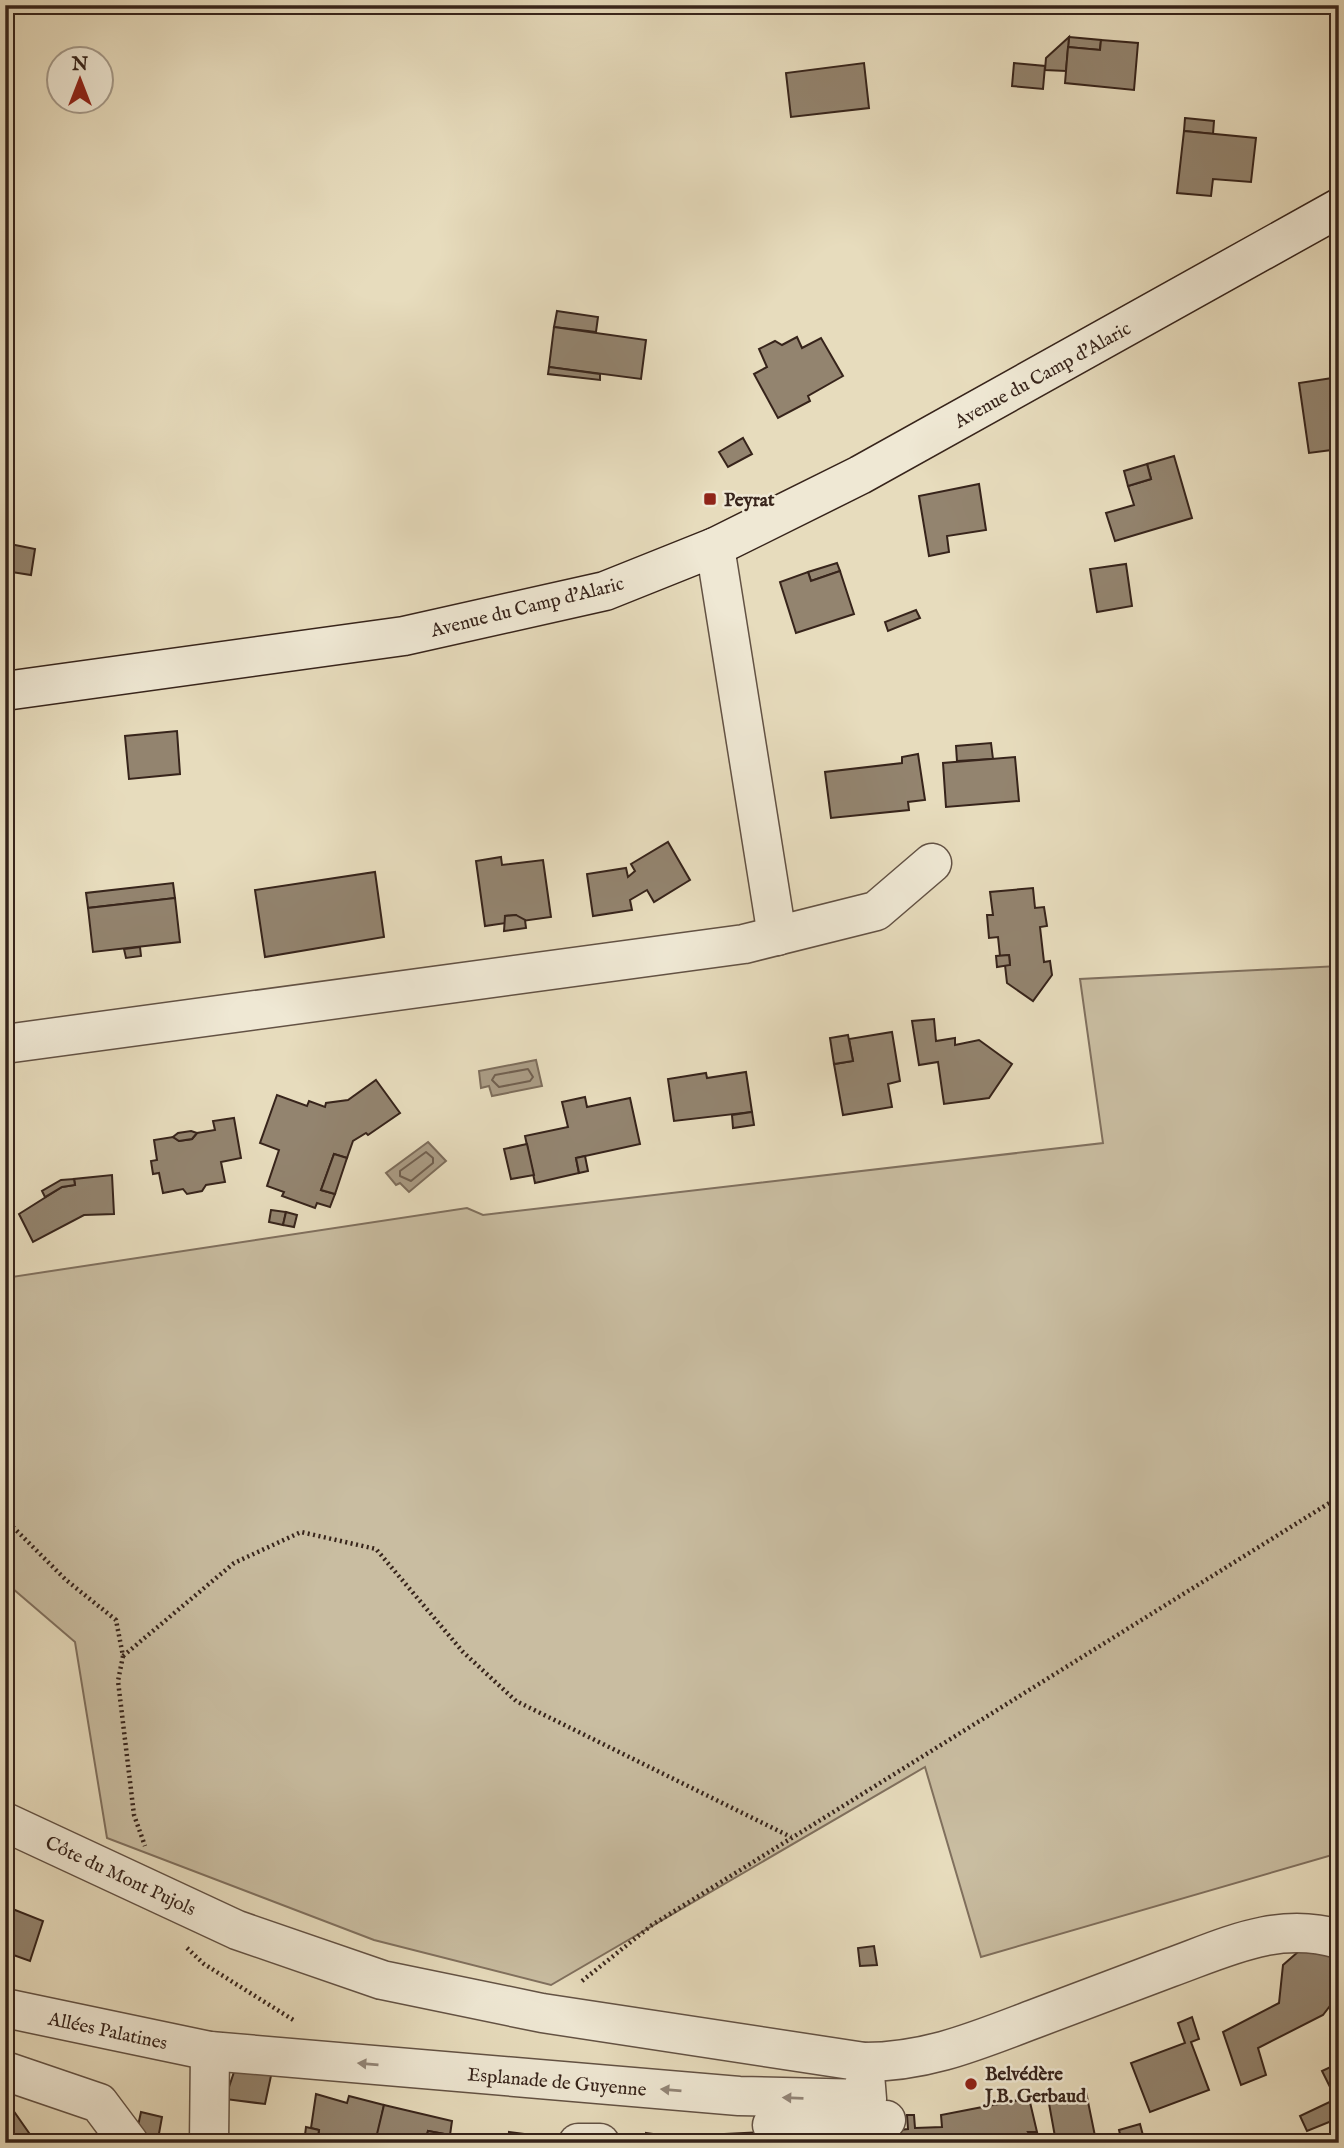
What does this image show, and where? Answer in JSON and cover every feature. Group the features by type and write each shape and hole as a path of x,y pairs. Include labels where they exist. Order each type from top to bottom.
{"street":[{"name":"Avenue du Camp d'Alaric","path":"5,691 404,636 605,591 715,547 860,475 1339,208"},
{"path":"715,547 777,936"},
{"path":"5,1044 744,944 876,911 932,863"},
{"name":"Côte du Mont Pujols","path":"5,1822 237,1930 382,1980 542,2013 864,2062 888,2062 942,2054 1223,1948 1272,1933 1312,1931 1339,1939"},
{"name":"Allées Palatines","path":"5,2008 210,2051"},
{"path":"209,2143 210,2051"},
{"name":"Esplanade de Guyenne","path":"210,2051 739,2096 867,2115"},
{"path":"771,2134 867,2115 864,2062"},
{"path":"5,2071 99,2103 129,2143"},
{"path":"578,2143 600,2143"}],"path":[{"path":"542,2013 652,1925 1339,1497"},
{"path":"5,1519 65,1580 116,1620 123,1656 118,1681 134,1815 189,1952 303,2025"},
{"path":"123,1656 234,1563 301,1532 376,1549 463,1652 516,1701 792,1837"}],"shaded area":[{"path":"1339,966 1339,1853 981,1957 925,1767 551,1985 374,1940 107,1838 75,1642 5,1582 5,1278 467,1208 483,1215 1103,1143 1080,979"}],"water":[{"path":"536,1060 542,1086 492,1096 489,1086 481,1088 479,1071"},
{"path":"428,1142 446,1161 409,1192 400,1183 396,1185 386,1173"}],"building":[{"path":"1069,37 1101,40 1100,50 1068,47"},
{"path":"1069,37 1066,71 1045,70 1046,58"},
{"path":"1101,40 1138,43 1134,90 1065,83 1068,47 1100,50"},
{"path":"864,63 869,108 791,117 786,73"},
{"path":"1014,63 1045,66 1043,89 1012,86"},
{"path":"1185,118 1214,121 1213,134 1184,131"},
{"path":"1184,131 1256,138 1251,182 1213,179 1211,196 1177,193"},
{"path":"557,311 598,317 596,332 554,327"},
{"path":"554,327 646,340 641,379 549,367"},
{"path":"797,337 802,348 821,338 843,376 808,396 810,401 778,418 754,374 767,367 759,349 775,341 782,345"},
{"path":"549,367 600,374 600,380 548,374"},
{"path":"1339,377 1339,449 1309,453 1299,383"},
{"path":"743,438 752,454 728,467 719,452"},
{"path":"1174,456 1192,518 1115,541 1106,513 1134,505 1128,486 1151,479 1147,464"},
{"path":"1147,464 1151,479 1128,486 1124,471"},
{"path":"979,484 986,530 947,536 949,552 929,556 919,496"},
{"path":"5,543 35,549 31,575 5,571"},
{"path":"837,563 840,571 811,581 808,572"},
{"path":"1126,564 1132,606 1097,612 1090,569"},
{"path":"840,571 854,614 796,633 780,582 808,572 811,581"},
{"path":"916,610 920,618 888,631 885,622"},
{"path":"177,731 180,774 129,779 125,736"},
{"path":"991,743 993,759 957,761 956,746"},
{"path":"918,754 925,800 908,802 909,810 831,818 825,772 902,763 902,757"},
{"path":"1015,757 1019,801 946,807 943,763"},
{"path":"668,842 690,880 654,902 647,890 630,900 632,910 593,916 587,874 626,868 628,877 635,871 631,864"},
{"path":"501,857 502,865 543,860 551,917 522,921 516,915 505,916 506,923 485,926 476,861"},
{"path":"375,872 384,937 265,957 255,890"},
{"path":"173,883 175,898 88,908 86,893"},
{"path":"1033,888 1035,908 1044,907 1047,926 1040,927 1044,962 1050,961 1052,975 1033,1001 1007,983 1005,965 1010,965 1009,955 1000,956 998,937 989,938 987,915 993,915 990,892"},
{"path":"175,898 180,942 93,952 88,908"},
{"path":"516,915 525,920 526,928 504,931 505,916"},
{"path":"140,947 141,956 126,958 124,949"},
{"path":"1009,955 1010,965 997,967 996,956"},
{"path":"934,1019 936,1041 955,1038 955,1045 979,1040 1012,1064 989,1098 944,1104 938,1062 919,1065 912,1021"},
{"path":"892,1032 900,1081 888,1084 892,1107 843,1115 834,1064 853,1061 849,1039"},
{"path":"848,1035 853,1061 834,1064 830,1038"},
{"path":"746,1072 752,1112 674,1121 668,1079 706,1073 707,1078"},
{"path":"376,1080 400,1113 368,1135 366,1133 353,1141 347,1158 334,1154 321,1190 335,1194 330,1207 317,1203 315,1208 282,1196 284,1192 267,1186 279,1150 260,1143 277,1095 307,1106 309,1101 325,1107 326,1103 348,1100"},
{"path":"585,1097 587,1107 630,1098 640,1144 576,1158 579,1173 535,1183 525,1136 568,1127 562,1102"},
{"path":"752,1112 754,1125 733,1128 732,1115"},
{"path":"234,1118 241,1158 221,1162 225,1182 206,1185 202,1191 187,1194 183,1189 163,1193 159,1173 153,1174 151,1161 157,1160 154,1140 173,1137 179,1141 192,1139 197,1133 215,1130 213,1121"},
{"path":"178,1133 197,1133 192,1139 179,1141 173,1137"},
{"path":"527,1144 534,1175 511,1179 504,1149"},
{"path":"334,1154 347,1158 335,1194 321,1190"},
{"path":"585,1156 588,1171 579,1173 576,1158"},
{"path":"112,1175 114,1214 84,1215 33,1242 19,1214 62,1187 75,1185 74,1179"},
{"path":"74,1179 75,1185 62,1187 45,1197 42,1191 61,1180"},
{"path":"271,1210 286,1212 283,1225 269,1222"},
{"path":"286,1212 297,1215 294,1227 283,1225"},
{"path":"5,1906 43,1921 30,1961 5,1952"},
{"path":"874,1946 877,1965 860,1966 858,1948"},
{"path":"1299,1951 1330,1955 1334,1958 1339,1968 1339,1994 1323,2015 1258,2048 1266,2075 1241,2085 1223,2032 1279,2003 1283,1965"},
{"path":"1192,2017 1199,2039 1191,2042 1209,2090 1150,2112 1131,2063 1185,2043 1178,2023"},
{"path":"1339,2063 1339,2118 1307,2131 1300,2116 1336,2099 1322,2071"},
{"path":"235,2069 272,2071 265,2104 225,2099"},
{"path":"1086,2092 1095,2136 1056,2142 1048,2098"},
{"path":"316,2094 347,2103 349,2096 384,2105 376,2143 317,2143 319,2130 311,2128"},
{"path":"1029,2098 1037,2132 1028,2132 1031,2137 1026,2143 852,2143 857,2134 908,2129 907,2115 914,2115 915,2128 942,2127 941,2115"},
{"path":"6,2100 36,2143 5,2143"},
{"path":"384,2105 452,2121 450,2135 428,2131 425,2143 397,2143 396,2138 377,2134"},
{"path":"141,2112 162,2117 158,2139 136,2135"},
{"path":"1140,2124 1145,2143 1122,2143 1119,2130"},
{"path":"306,2127 319,2130 317,2143 304,2143"},
{"path":"428,2131 450,2135 449,2143 425,2143"},
{"path":"509,2132 570,2140 570,2143 508,2143"},
{"path":"765,2132 764,2143 724,2143 725,2134"},
{"path":"646,2133 717,2143 645,2143"}],"place":[{"name":"Peyrat","path":"710,499"},
{"name":"Belvédère J.B. Gerbaud","path":"971,2084"}]}
